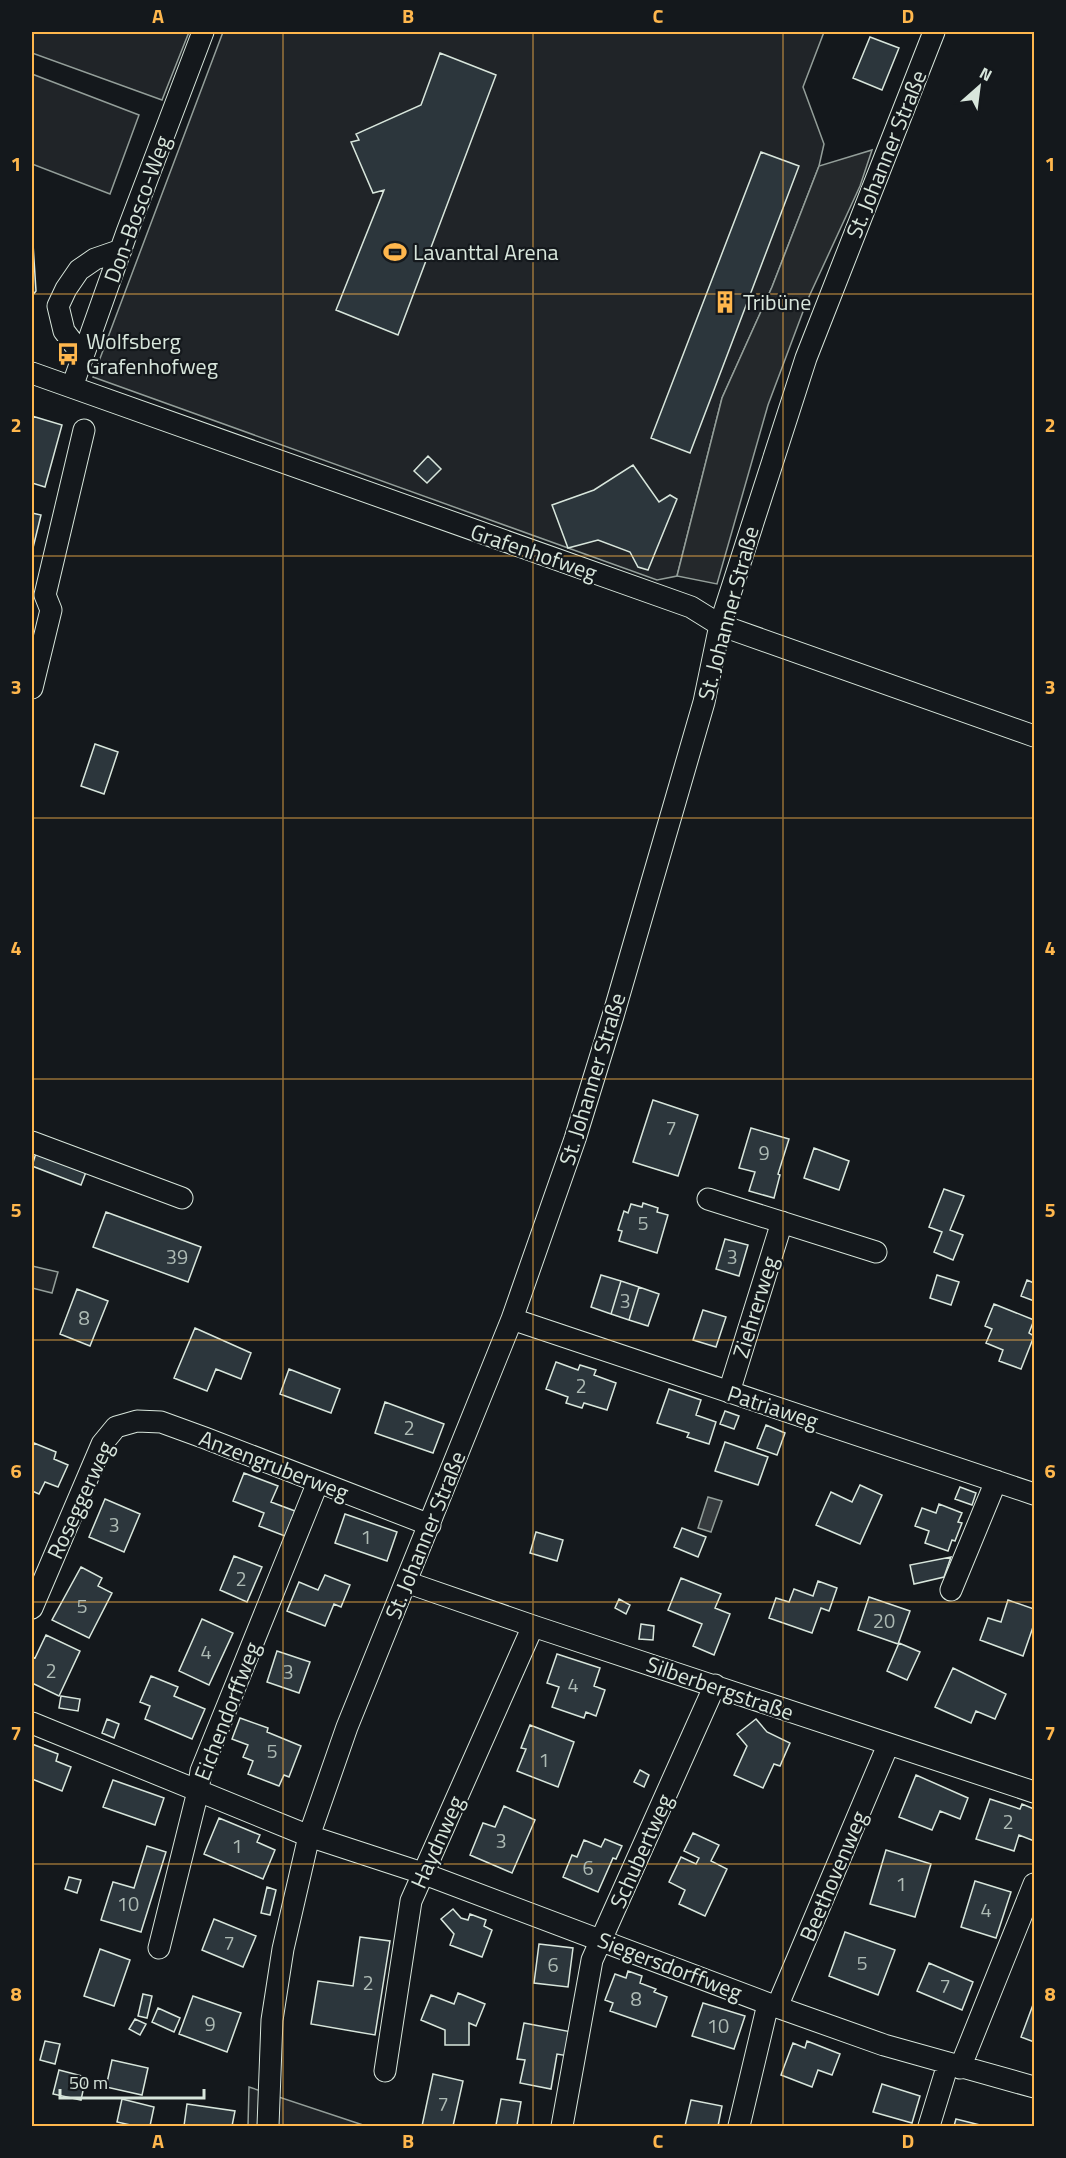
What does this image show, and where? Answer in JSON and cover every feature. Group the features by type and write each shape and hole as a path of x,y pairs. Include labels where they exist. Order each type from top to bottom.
{"street":[{"name":"Don-Bosco-Weg","path":"72,387 203,32"},
{"name":"St. Johanner Straße","path":"268,2127 272,2020 283,1949 309,1836 347,1727 512,1319 575,1139 704,702 720,625 806,358 934,32"},
{"path":"83,356 64,331 58,306 79,270 95,259 121,250"},
{"name":"Grafenhofweg","path":"32,373 691,607 720,625 1035,736"},
{"path":"32,688 51,610 38,593 84,430"},
{"path":"32,1142 182,1198"},
{"path":"708,1200 876,1252"},
{"name":"Ziehrerweg","path":"729,1392 782,1222"},
{"name":"Patriaweg","path":"512,1319 1035,1494"},
{"name":"Anzengruberweg","path":"116,1427 137,1421 161,1422 430,1525"},
{"name":"Roseggerweg","path":"32,1608 102,1444 116,1427"},
{"path":"951,1590 996,1481"},
{"name":"Eichendorffweg","path":"159,1948 198,1791 201,1770 318,1482"},
{"name":"Silberbergstraße","path":"406,1582 888,1745 1035,1792"},
{"name":"Haydnweg","path":"385,2071 411,1901 533,1626"},
{"name":"Schubertweg","path":"562,2127 592,1960 715,1685"},
{"name":"Siegersdorffweg","path":"32,1723 309,1836 422,1873 773,2005 884,2045 1035,2088"},
{"name":"Beethovenweg","path":"739,2127 773,2005 888,1745"},
{"path":"929,2127 1035,1884"}],"shaded area":[{"path":"32,32 189,32 162,100 32,53"},
{"name":"Lavanttal Arena","path":"223,32 824,32 803,87 824,144 819,166 772,287 722,398 677,576 657,580 93,377"},
{"path":"32,74 139,115 110,194 32,164"},
{"path":"872,150 860,186 807,301 768,405 717,584 677,576 722,398 772,287 819,166"},
{"path":"32,1266 58,1272 52,1293 32,1288"},
{"path":"708,1497 722,1501 711,1532 698,1528"},
{"path":"249,2087 366,2126 248,2126"}],"building":[{"path":"870,37 899,48 882,90 853,78"},
{"name":"Lavanttal Arena","path":"440,53 496,75 398,335 336,310 384,190 373,193 351,142 359,140 356,134 421,105"},
{"name":"Tribüne","path":"761,152 799,166 690,453 651,438"},
{"path":"32,228 36,291 32,296"},
{"path":"32,416 62,425 45,487 32,483"},
{"path":"428,456 441,469 427,483 414,471"},
{"path":"633,465 659,502 670,495 677,499 648,570 638,567 630,552 598,540 568,548 552,505 594,490"},
{"path":"32,513 41,515 32,552"},
{"path":"95,744 118,752 104,794 81,786"},
{"path":"653,1100 698,1115 678,1176 633,1162"},
{"path":"751,1128 789,1139 778,1174 780,1175 774,1198 749,1191 755,1172 739,1168"},
{"path":"814,1148 849,1161 839,1190 804,1178"},
{"path":"36,1153 86,1172 81,1185 32,1166"},
{"path":"944,1189 964,1196 950,1230 963,1235 953,1260 934,1252 942,1232 929,1227"},
{"path":"643,1203 658,1208 657,1212 668,1215 657,1253 619,1241 622,1231 618,1230 624,1211 628,1213 631,1204 642,1207"},
{"path":"106,1212 201,1247 188,1282 93,1247"},
{"path":"725,1239 748,1245 739,1276 716,1269"},
{"path":"601,1275 621,1281 611,1314 591,1307"},
{"path":"937,1275 959,1282 951,1305 930,1298"},
{"path":"1027,1280 1034,1283 1034,1301 1021,1296"},
{"path":"621,1281 639,1287 629,1320 611,1314"},
{"path":"639,1287 659,1294 648,1326 629,1320"},
{"path":"77,1289 108,1301 90,1346 60,1334"},
{"path":"994,1304 1034,1320 1029,1333 1034,1336 1021,1369 999,1361 1003,1350 986,1343 992,1329 985,1326"},
{"path":"703,1310 726,1317 716,1347 693,1340"},
{"path":"195,1328 251,1353 241,1379 216,1369 207,1391 174,1378"},
{"path":"556,1362 578,1370 580,1365 596,1370 594,1375 616,1383 607,1410 584,1403 582,1408 566,1403 568,1397 546,1389"},
{"path":"289,1369 340,1389 331,1413 280,1394"},
{"path":"669,1389 701,1400 696,1415 716,1422 709,1444 687,1437 689,1433 657,1423"},
{"path":"385,1402 444,1424 433,1453 375,1433"},
{"path":"725,1411 739,1416 734,1429 720,1424"},
{"path":"766,1425 785,1433 777,1455 757,1448"},
{"path":"725,1442 768,1457 758,1485 715,1471"},
{"path":"34,1443 56,1452 54,1459 68,1465 58,1487 45,1482 39,1494 32,1491"},
{"path":"244,1473 278,1486 271,1502 295,1511 285,1536 259,1526 264,1513 233,1501"},
{"path":"860,1485 882,1495 860,1544 816,1525 831,1492 852,1502"},
{"path":"960,1487 976,1493 972,1505 955,1499"},
{"path":"105,1499 140,1514 124,1552 89,1537"},
{"path":"939,1504 962,1513 958,1522 962,1523 948,1551 925,1543 929,1531 915,1526 922,1508 936,1513"},
{"path":"345,1514 397,1532 387,1561 335,1543"},
{"path":"682,1528 706,1537 698,1557 674,1547"},
{"path":"536,1532 563,1540 557,1561 530,1553"},
{"path":"234,1556 262,1567 247,1602 220,1590"},
{"path":"951,1557 944,1577 914,1584 910,1565"},
{"path":"81,1567 102,1578 98,1586 112,1593 89,1638 52,1620"},
{"path":"325,1575 350,1585 341,1607 334,1604 325,1626 287,1611 299,1582 318,1590"},
{"path":"681,1578 721,1594 715,1608 730,1614 714,1655 693,1646 702,1624 668,1610"},
{"path":"818,1581 837,1588 829,1611 821,1608 812,1633 769,1618 776,1598 789,1602 794,1589 813,1596"},
{"path":"869,1597 910,1611 898,1644 858,1630"},
{"path":"619,1599 630,1605 626,1614 615,1608"},
{"path":"1008,1600 1034,1609 1034,1624 1023,1656 980,1640 988,1618 1001,1622"},
{"path":"202,1619 233,1633 209,1685 179,1671"},
{"path":"641,1624 654,1626 653,1640 639,1639"},
{"path":"46,1635 80,1651 59,1696 32,1683 32,1657 35,1658"},
{"path":"899,1643 920,1652 907,1680 887,1671"},
{"path":"277,1651 310,1662 299,1693 267,1682"},
{"path":"557,1654 600,1668 594,1686 605,1690 596,1716 586,1712 584,1718 552,1707 559,1687 547,1683"},
{"path":"953,1668 1006,1694 995,1719 976,1711 971,1723 935,1707"},
{"path":"151,1676 178,1687 174,1696 205,1709 192,1739 145,1719 150,1706 140,1702"},
{"path":"61,1696 80,1699 78,1711 59,1708"},
{"path":"240,1718 268,1728 267,1732 301,1746 289,1777 284,1775 279,1786 248,1774 253,1761 243,1757 248,1745 232,1739"},
{"path":"107,1719 119,1724 114,1738 102,1733"},
{"path":"756,1719 767,1732 790,1743 780,1766 774,1764 763,1788 734,1775 747,1746 737,1734"},
{"path":"530,1725 574,1742 558,1787 517,1771 526,1749 521,1748"},
{"path":"32,1744 58,1754 56,1761 71,1767 62,1791 32,1779"},
{"path":"640,1770 649,1775 644,1787 634,1782"},
{"path":"916,1775 968,1798 960,1819 940,1811 932,1830 899,1817"},
{"path":"113,1780 164,1798 155,1825 103,1807"},
{"path":"990,1799 1020,1809 1022,1804 1034,1809 1034,1841 1019,1835 1014,1851 976,1839"},
{"path":"504,1806 535,1820 512,1873 470,1855 483,1823 495,1827"},
{"path":"219,1818 260,1835 257,1842 275,1850 263,1879 204,1854"},
{"path":"693,1833 719,1845 711,1861 727,1869 705,1916 679,1904 685,1890 669,1882 681,1857 696,1864 699,1858 684,1851"},
{"path":"605,1839 622,1846 616,1859 613,1858 598,1892 563,1877 572,1855 577,1857 584,1840 601,1847"},
{"path":"147,1846 166,1852 141,1932 101,1920 113,1882 134,1888"},
{"path":"886,1850 931,1864 915,1917 870,1904"},
{"path":"69,1877 81,1880 77,1893 65,1889"},
{"path":"975,1881 1011,1892 996,1938 961,1927"},
{"path":"267,1887 276,1890 270,1915 261,1913"},
{"path":"453,1909 461,1918 468,1920 470,1914 486,1920 484,1926 492,1930 482,1957 450,1945 454,1934 441,1919"},
{"path":"214,1919 256,1936 243,1967 202,1950"},
{"path":"845,1932 895,1950 878,1995 829,1976"},
{"path":"360,1937 390,1941 375,2035 311,2024 318,1981 353,1986"},
{"path":"539,1944 573,1948 568,1987 534,1983"},
{"path":"100,1949 130,1960 114,2006 84,1996"},
{"path":"929,1963 973,1982 962,2010 917,1991"},
{"path":"628,1971 642,1976 640,1983 656,1989 654,1992 667,1997 656,2027 610,2011 613,2003 605,2000 615,1974 626,1978"},
{"path":"458,1993 485,2004 476,2026 469,2023 469,2045 445,2045 445,2030 421,2020 431,1995 454,2004"},
{"path":"143,1994 152,1996 147,2018 138,2016"},
{"path":"193,1996 241,2013 227,2052 179,2034"},
{"path":"1034,2002 1034,2042 1021,2037"},
{"path":"703,2003 745,2016 734,2049 692,2036"},
{"path":"158,2008 180,2018 174,2032 152,2022"},
{"path":"135,2019 146,2024 140,2035 129,2029"},
{"path":"524,2023 572,2032 568,2056 557,2054 551,2089 520,2083 525,2060 517,2059"},
{"path":"45,2041 60,2044 55,2064 40,2060"},
{"path":"807,2041 840,2054 832,2075 818,2070 812,2087 781,2075 793,2043 805,2048"},
{"path":"112,2060 148,2068 142,2095 106,2087"},
{"path":"59,2070 86,2077 81,2100 53,2094"},
{"path":"433,2074 463,2081 453,2126 422,2126"},
{"path":"882,2084 920,2096 912,2123 873,2112"},
{"path":"122,2099 154,2107 150,2126 135,2126 117,2122"},
{"path":"501,2099 521,2102 517,2125 525,2126 496,2125"},
{"path":"691,2100 722,2106 718,2126 685,2126"},
{"path":"187,2104 235,2111 232,2126 184,2126"},
{"path":"956,2119 984,2126 954,2126"}],"place":[{"name":"Lavanttal Arena","path":"395,252"},
{"name":"Tribüne","path":"725,302"},
{"name":"Wolfsberg Grafenhofweg","path":"68,354"}]}
